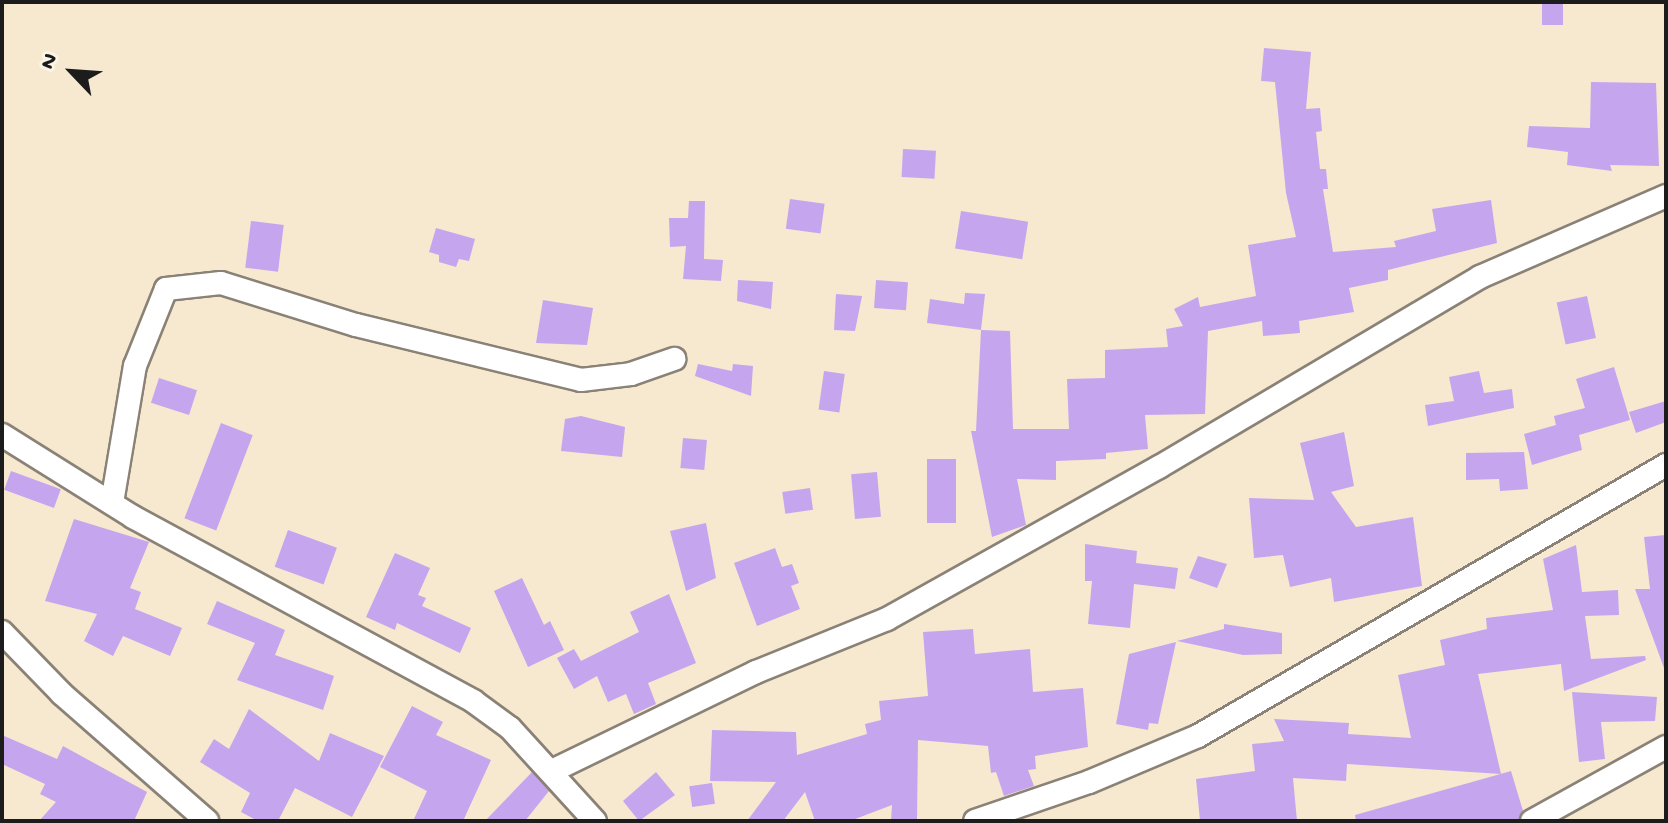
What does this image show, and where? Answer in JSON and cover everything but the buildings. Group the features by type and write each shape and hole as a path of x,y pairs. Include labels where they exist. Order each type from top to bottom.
{"street":[{"path":"552,771 756,672 887,619 1159,467 1480,277 1666,196"},
{"path":"112,503 135,366 166,289 221,283 356,325 581,380 631,374 674,359"},
{"path":"2,435 112,503 473,701 552,771 595,821"},
{"path":"975,821 1089,782 1198,736 1666,465"},
{"path":"2,632 62,694 207,821"},
{"path":"1532,821 1666,747"}]}
